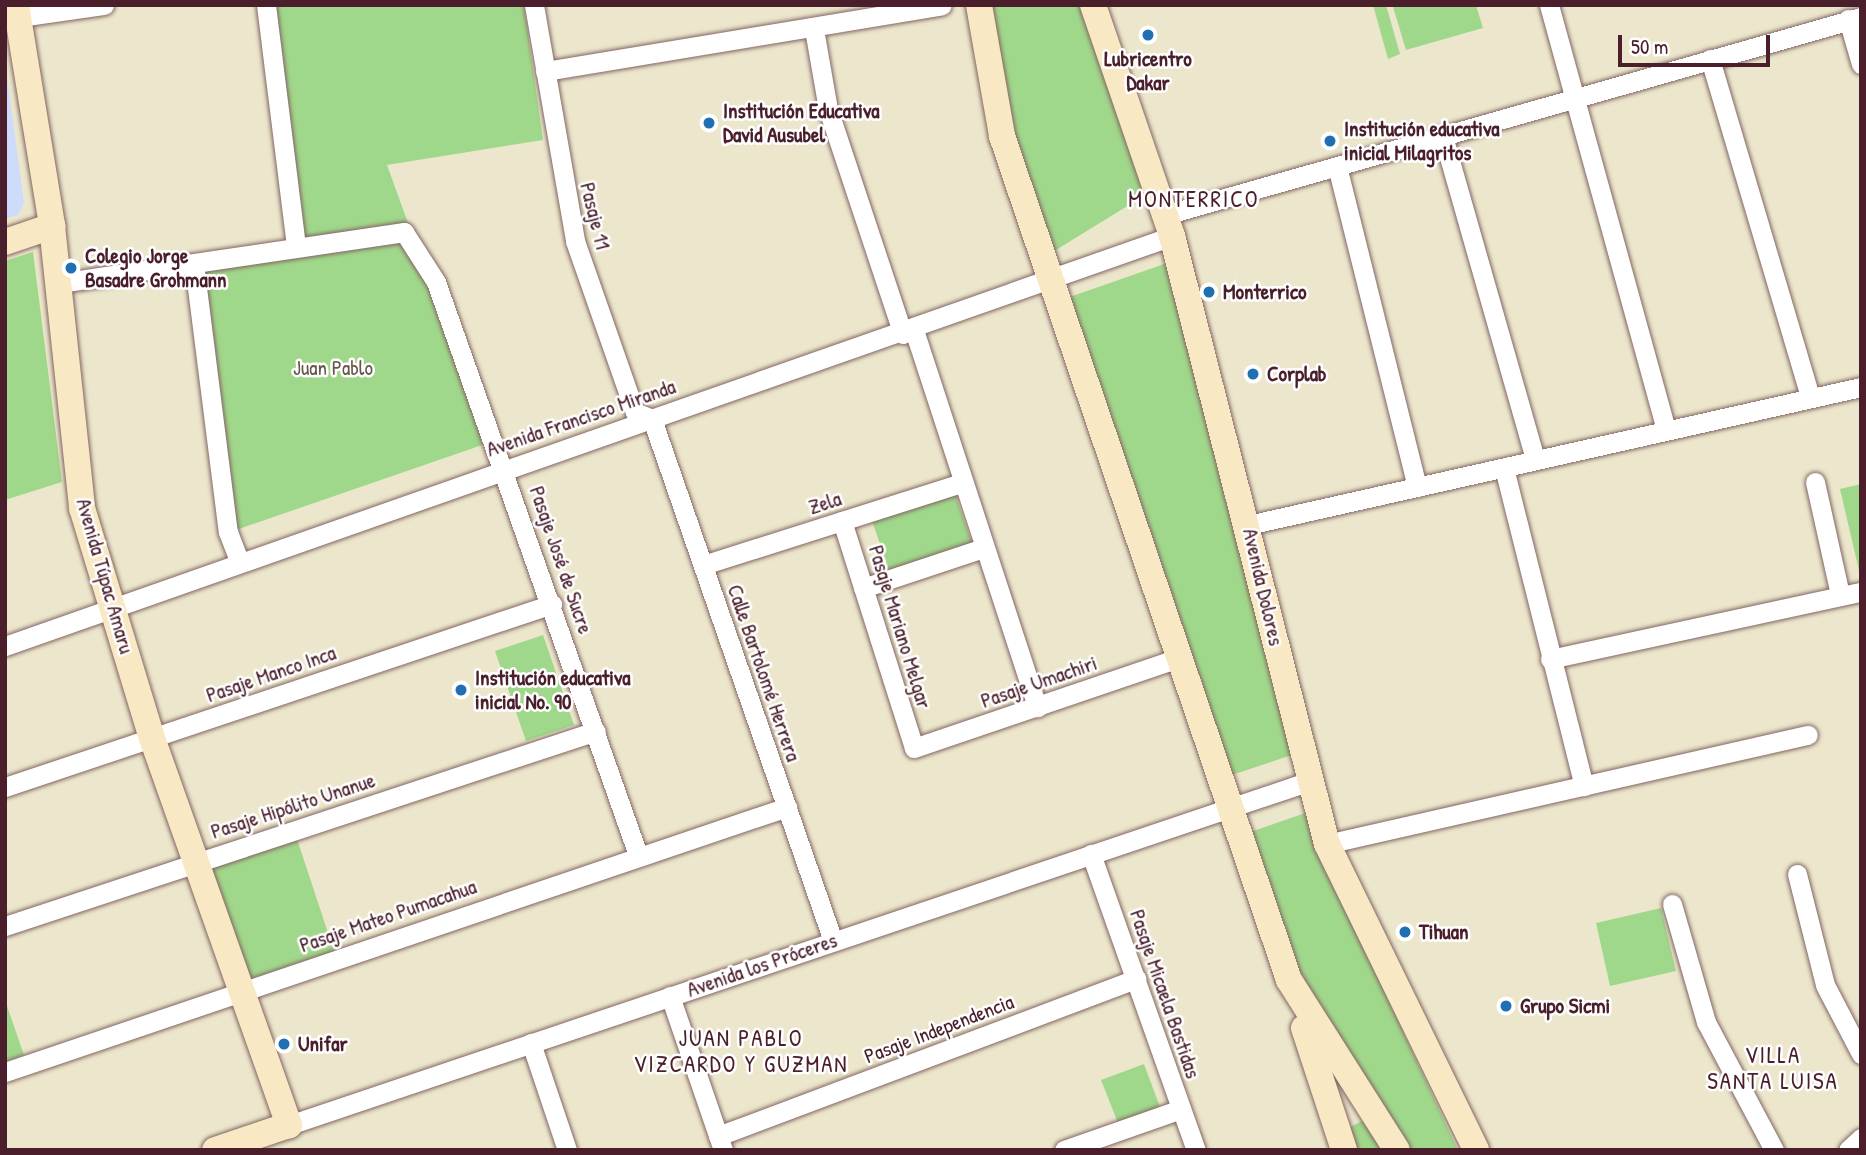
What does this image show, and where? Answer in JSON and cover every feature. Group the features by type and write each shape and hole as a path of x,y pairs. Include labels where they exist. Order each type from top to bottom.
{"main road":[{"path":"979,5 1002,136 1050,284 1289,980 1344,1150"},
{"name":"Avenida Dolores","path":"1093,5 1169,225 1248,525 1327,844 1476,1150"},
{"name":"Avenida Túpac Amaru","path":"13,14 52,226 82,508 152,738 289,1125"},
{"path":"5,242 52,226"},
{"path":"1289,980 1396,1150"},
{"name":"Avenida los Próceres","path":"215,1150 289,1125"}],"street":[{"path":"13,14 104,5"},
{"path":"59,283 296,247 266,5"},
{"name":"Pasaje 11","path":"534,5 575,241 635,412 652,419"},
{"path":"545,71 814,29 942,5"},
{"path":"1549,5 1570,96 1666,429"},
{"path":"1855,18 1861,64"},
{"name":"Avenida Francisco Miranda","path":"5,646 502,469 1050,284 1169,225 1337,166 1570,96 1855,18"},
{"path":"814,29 828,108 909,332 1037,707"},
{"path":"1710,59 1810,397"},
{"path":"1443,136 1535,459"},
{"path":"1337,166 1417,487"},
{"name":"Pasaje José de Sucre","path":"296,247 404,232 436,282 552,604 638,855"},
{"path":"194,264 228,532 239,561"},
{"path":"1248,525 1861,387"},
{"name":"Calle Bartolomé Herrera","path":"652,419 833,941"},
{"path":"1504,468 1584,786"},
{"path":"1815,482 1840,595"},
{"name":"Zela","path":"703,565 961,483"},
{"name":"Pasaje Mariano Melgar","path":"842,521 914,748"},
{"path":"863,588 983,548"},
{"path":"1550,659 1861,592"},
{"name":"Pasaje Manco Inca","path":"5,787 552,604"},
{"name":"Pasaje Umachiri","path":"914,748 1179,658"},
{"name":"Pasaje Hipólito Unanue","path":"5,926 596,731"},
{"path":"1327,844 1808,735"},
{"name":"Avenida los Próceres","path":"289,1125 1310,781"},
{"name":"Pasaje Mateo Pumacahua","path":"5,1072 241,989 787,807"},
{"name":"Pasaje Micaela Bastidas","path":"1091,854 1195,1150"},
{"path":"1797,874 1825,985 1861,1054"},
{"path":"1672,904 1706,1022 1774,1150"},
{"name":"Pasaje Independencia","path":"720,1143 1136,979"},
{"path":"670,996 720,1143"},
{"path":"531,1043 567,1150"},
{"path":"1064,1150 1181,1109"},
{"path":"1849,1150 1861,1138"}],"shaded area":[{"path":"5,61 24,203 18,215 5,219"}],"green space":[{"name":"Juan Pablo","path":"270,5 524,5 543,140 387,165 488,443 233,531 199,262 300,248"},
{"path":"988,5 1084,5 1147,194 1051,253 1012,141"},
{"path":"1373,5 1386,5 1400,54 1388,59"},
{"path":"1476,5 1483,28 1406,50 1393,7"},
{"path":"33,252 62,482 5,500 5,261"},
{"path":"1167,263 1292,755 1229,776 1064,299"},
{"path":"1861,484 1861,575 1860,575 1840,489"},
{"path":"954,491 972,543 889,570 871,518"},
{"path":"543,635 574,725 526,741 495,651"},
{"path":"1305,813 1356,931 1458,1150 1408,1150 1295,978 1248,833"},
{"path":"296,836 334,951 247,980 208,865"},
{"path":"1661,908 1676,971 1610,986 1596,923"},
{"path":"5,1000 24,1055 5,1062"},
{"path":"1144,1064 1160,1107 1118,1123 1101,1080"},
{"path":"1362,1121 1383,1150 1352,1150 1346,1129"}],"place":[{"name":"Lubricentro Dakar","path":"1148,35"},
{"name":"Institución Educativa David Ausubel","path":"709,123"},
{"name":"Institución educativa inicial Milagritos","path":"1330,141"},
{"name":"Colegio Jorge Basadre Grohmann","path":"71,268"},
{"name":"Monterrico","path":"1209,292"},
{"name":"Corplab","path":"1253,374"},
{"name":"Institución educativa inicial No. 90","path":"461,690"},
{"name":"Tihuan","path":"1405,932"},
{"name":"Grupo Sicmi","path":"1506,1006"},
{"name":"Unifar","path":"284,1044"}],"district":[{"name":"MONTERRICO","path":"1194,199"},
{"name":"JUAN PABLO VIZCARDO Y GUZMAN","path":"741,1051"},
{"name":"VILLA SANTA LUISA","path":"1773,1068"}]}
